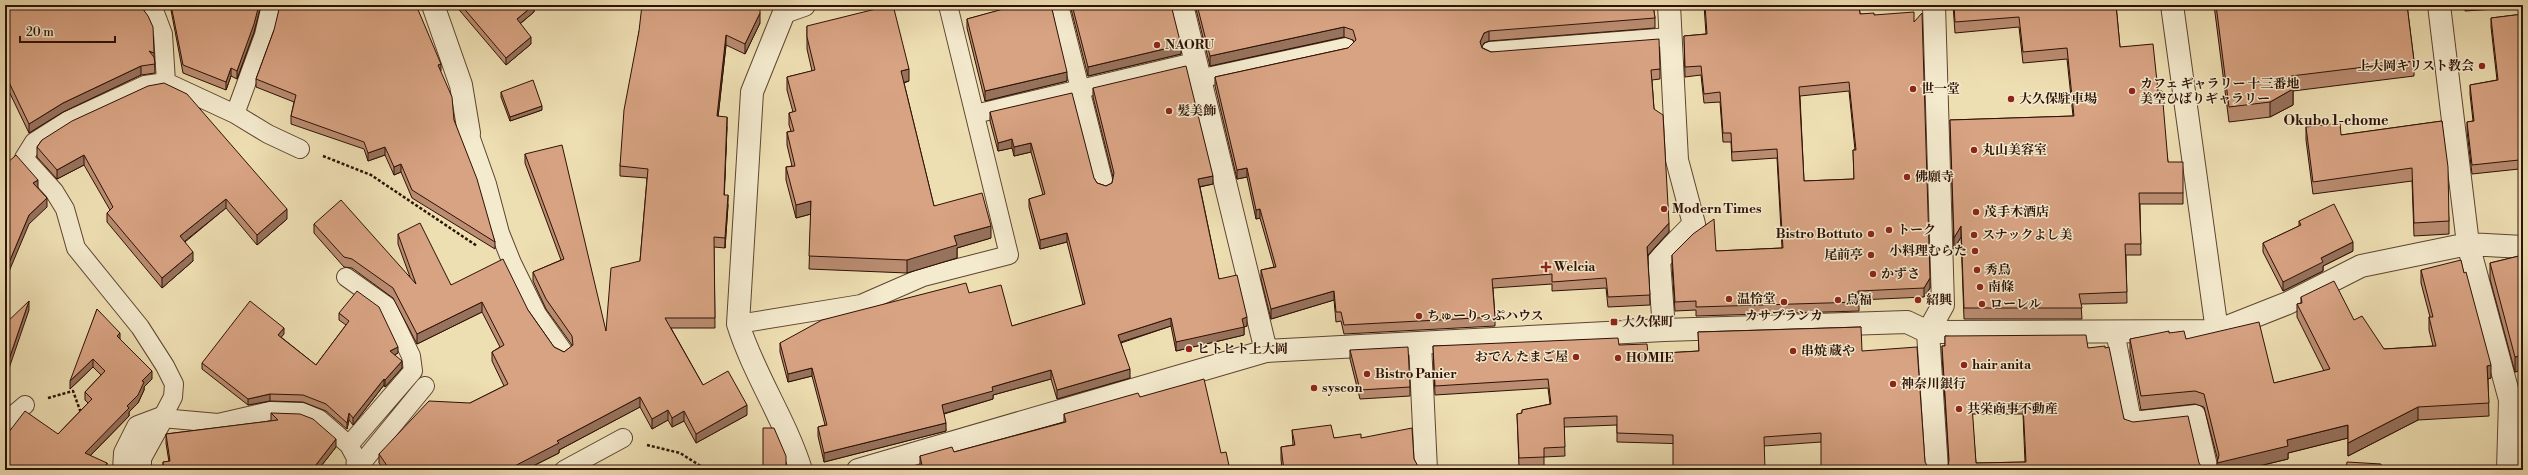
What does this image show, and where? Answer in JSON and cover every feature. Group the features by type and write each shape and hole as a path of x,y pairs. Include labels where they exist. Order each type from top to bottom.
{"street":[{"path":"433,5 461,85 469,133"},
{"path":"801,470 779,415 746,351 738,324 752,92 785,8 804,5"},
{"path":"1182,5 1196,71 1266,351"},
{"path":"1664,330 1659,260 1694,224 1677,160 1669,5"},
{"path":"1934,5 1944,305 1928,332 1937,470"},
{"path":"2172,5 2217,331"},
{"path":"2439,5 2468,244 2510,400 2508,470"},
{"path":"858,470 1266,351 1664,330 1907,322 1928,332 2217,331 2288,303 2361,266 2468,244 2523,247"},
{"path":"1420,343 1426,470"},
{"path":"124,470 125,453 138,427 162,418"},
{"path":"140,470 140,458 162,418"}],"lane":[{"path":"152,5 163,34 166,82"},
{"path":"235,114 264,35 271,5"},
{"path":"738,324 861,304 923,277 1009,255 948,5"},
{"path":"1059,5 1104,184"},
{"path":"1490,51 1670,37"},
{"path":"975,114 1079,89 1346,47"},
{"path":"300,149 268,134 235,114 166,82 146,85 67,121 34,142 24,158 54,191 65,208 76,248 131,315 165,366 174,384 173,398 162,418 218,423 270,411 302,412 319,419 357,462"},
{"path":"469,133 488,184 500,233 512,263 537,314 563,351"},
{"path":"346,277 388,306 411,356 413,371 357,462"},
{"path":"2115,331 2132,421 2196,414 2209,470"},
{"path":"357,462 425,386"},
{"path":"5,422 24,405"},
{"path":"564,470 623,438"}],"path":[{"path":"300,149 371,175 492,256 512,263"},
{"path":"24,405 72,391 82,417"},
{"path":"623,438 680,453 707,470"}],"building":[{"path":"5,5 140,5 148,16 153,27 154,53 149,51 154,57 155,64 141,66 63,103 29,124 5,74"},
{"path":"171,5 259,5 254,24 237,71 231,68 226,82 183,65"},
{"path":"280,5 416,5 441,64 438,65 452,97 454,120 477,179 495,242 412,190 401,164 394,167 385,147 368,153 364,142 291,116 296,95 256,79 274,30"},
{"path":"461,5 534,5 517,19 531,37 506,58"},
{"path":"642,5 760,5 760,13 745,44 726,35 717,116 727,117 724,195 728,195 725,238 714,237 715,318 665,318 703,385 728,371 747,405 696,434 684,411 672,418 668,410 652,419 640,397 557,441 559,443 507,470 423,470 423,466 417,470 390,470 379,454 429,401 470,403 508,384 492,352 504,345 482,302 417,334 393,288 352,259 344,257 314,224 341,200 416,284 398,234 420,223 451,285 503,259 528,310 554,347 564,352 573,345 572,336 546,299 533,272 564,259 525,154 562,145 606,331 611,268 640,261 648,169 620,166 624,110 639,31"},
{"path":"893,5 909,69 901,71 934,206 982,193 991,226 954,236 957,245 907,260 809,256 811,201 796,205 786,167 795,166 787,132 794,131 789,113 796,111 787,77 815,70 807,37 807,26"},
{"path":"1014,5 1051,5 1067,72 985,91 967,19"},
{"path":"1072,5 1171,5 1181,45 1088,67"},
{"path":"1197,5 1653,5 1655,18 1489,31 1484,33 1480,42 1482,48 1491,52 1659,39 1660,69 1651,70 1654,109 1663,115 1669,223 1647,247 1650,295 1608,297 1606,278 1552,282 1552,274 1492,279 1495,317 1344,325 1341,312 1336,312 1334,291 1271,309 1261,270 1276,267 1260,209 1256,210 1247,168 1237,170 1215,77 1348,48 1356,40 1353,30 1344,27 1210,56"},
{"path":"1705,5 1859,5 1860,14 1874,13 1874,15 1914,12 1914,22 1922,13 1930,278 1924,288 1858,291 1859,302 1696,307 1696,301 1675,302 1672,255 1693,234 1714,219 1716,251 1783,248 1777,149 1732,152 1731,133 1723,133 1720,92 1704,94 1701,66 1685,67 1684,36 1707,34","holes":["1849,82 1856,150 1853,150 1854,179 1804,181 1799,87"]},
{"path":"1954,5 2116,5 2120,47 2153,44 2158,91 2162,91 2168,162 2183,162 2183,193 2139,193 2141,244 2125,244 2127,292 2079,294 2082,308 1964,308 1961,226 1954,238 1950,120 2074,116 2067,48 2023,52 2019,17 1955,22"},
{"path":"2216,5 2407,5 2414,61 2291,76 2293,89 2270,102 2229,107"},
{"path":"2523,14 2522,197 2519,160 2472,165 2467,122 2474,121 2470,85 2498,80 2491,18"},
{"path":"1186,66 1213,176 1198,179 1219,279 1237,275 1247,317 1242,319 1244,327 1176,342 1171,318 1118,335 1130,369 1057,390 1051,370 992,387 993,391 942,405 946,423 824,453 818,427 827,425 812,368 788,374 780,343 822,320 966,283 969,293 1001,285 1012,326 1085,304 1067,233 1040,240 1029,199 1045,194 1031,143 1014,147 1012,139 998,143 990,112 1072,93 1094,178 1097,183 1106,186 1112,183 1114,173 1093,88"},
{"path":"533,80 542,106 510,117 501,92"},
{"path":"164,83 187,94 287,209 257,235 226,199 180,236 193,252 162,278 107,213 113,207 84,155 57,170 37,147 42,140 72,121 148,86"},
{"path":"2442,121 2448,167 2449,221 2414,223 2412,168 2313,182 2306,127 2340,123 2341,135"},
{"path":"16,155 38,180 33,183 47,198 29,215 5,272 5,165"},
{"path":"2334,204 2353,242 2321,258 2323,262 2283,282 2263,243 2301,225 2299,221"},
{"path":"2523,255 2523,355 2515,357 2490,263"},
{"path":"2461,260 2464,273 2466,272 2491,365 2487,366 2489,403 2418,407 2348,443 2348,425 2287,440 2288,446 2217,463 2219,455 2204,394 2195,391 2141,396 2130,339 2169,331 2169,333 2184,331 2186,339 2259,322 2274,383 2330,369 2297,304 2302,303 2301,297 2334,281 2354,320 2362,316 2384,349 2436,346 2429,317 2433,317 2421,270"},
{"path":"357,291 379,307 398,347 390,351 402,361 385,380 384,379 353,418 349,413 347,423 326,404 303,395 270,394 248,399 202,363 250,301 284,328 278,335 316,365 349,321 339,313"},
{"path":"29,301 5,371 5,324"},
{"path":"97,309 120,333 117,336 152,371 142,381 144,382 138,395 127,406 129,408 85,453 107,463 104,470 5,470 5,437 25,411 58,434 92,399 85,392 105,371 93,359 70,381"},
{"path":"1861,327 1862,351 1917,347 1925,462 1930,470 1821,470 1821,433 1764,437 1765,470 1673,470 1673,435 1617,433 1617,416 1564,418 1565,447 1544,448 1544,457 1519,458 1517,414 1522,413 1522,410 1551,404 1548,379 1435,386 1433,346 1618,338 1619,345 1647,344 1648,354 1699,351 1698,332"},
{"path":"2086,335 2088,348 2109,347 2124,419 2133,422 2188,416 2199,463 2204,470 1943,470 1948,467 1949,460 1942,346 1945,346 1945,336","holes":["1972,405 2023,405 2026,462 1976,463"]},
{"path":"1408,347 1410,387 1360,390 1350,350"},
{"path":"1204,379 1221,453 1226,452 1230,470 923,470 920,456 952,447 954,452 1066,422 1064,414 1138,393 1140,397"},
{"path":"271,413 300,414 313,419 336,439 312,470 164,470 163,462 170,461 166,434 278,420"},
{"path":"1331,425 1334,438 1361,434 1361,438 1412,428 1414,459 1419,470 1284,470 1281,447 1295,445 1292,430"},
{"path":"763,428 774,428 786,456 786,470 763,470"},
{"path":"2347,462 2381,464 2380,470 2346,470"}],"place":[{"name":"NAORU","path":"1157,45"},
{"name":"上大岡キリスト教会","path":"2482,66"},
{"name":"世一堂","path":"1913,89"},
{"name":"カフェ ギャラリー 十三番地 美空ひばりギャラリー","path":"2132,91"},
{"name":"大久保駐車場","path":"2011,99"},
{"name":"髪美飾","path":"1169,111"},
{"name":"丸山美容室","path":"1974,150"},
{"name":"佛願寺","path":"1907,177"},
{"name":"Modern Times","path":"1664,209"},
{"name":"茂手木酒店","path":"1976,212"},
{"name":"トーク","path":"1889,230"},
{"name":"Bistro Bottuto","path":"1871,234"},
{"name":"スナックよし美","path":"1974,235"},
{"name":"小料理むらた","path":"1975,251"},
{"name":"尾前亭","path":"1871,255"},
{"name":"Welcia","path":"1546,267"},
{"name":"秀鳥","path":"1977,270"},
{"name":"かずさ","path":"1873,274"},
{"name":"南條","path":"1980,287"},
{"name":"温怜堂","path":"1729,299"},
{"name":"鳥福","path":"1838,300"},
{"name":"紹興","path":"1918,300"},
{"name":"カサブランカ","path":"1784,302"},
{"name":"ローレル","path":"1982,304"},
{"name":"ちゅーりっぷハウス","path":"1419,316"},
{"name":"大久保町","path":"1614,322"},
{"name":"ヒトヒト上大岡","path":"1189,349"},
{"name":"串焼 蔵や","path":"1793,351"},
{"name":"おでん たまご屋","path":"1576,357"},
{"name":"HOMIE","path":"1618,358"},
{"name":"hair anita","path":"1964,365"},
{"name":"Bistro Panier","path":"1367,374"},
{"name":"神奈川銀行","path":"1893,384"},
{"name":"syscon","path":"1314,388"},
{"name":"共栄商事不動産","path":"1959,409"}],"district":[{"name":"Okubo 1-chome","path":"2336,121"}]}
